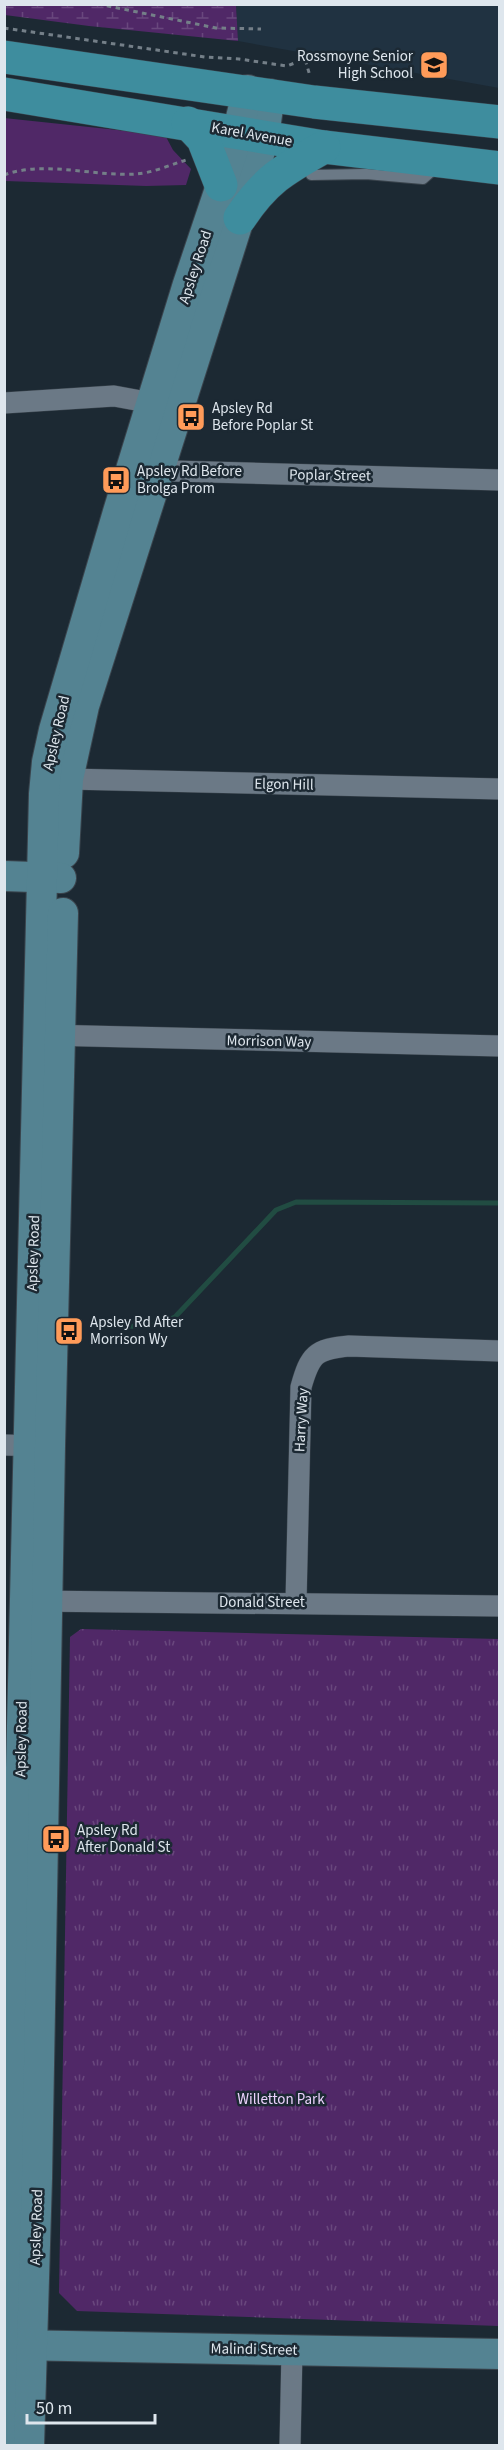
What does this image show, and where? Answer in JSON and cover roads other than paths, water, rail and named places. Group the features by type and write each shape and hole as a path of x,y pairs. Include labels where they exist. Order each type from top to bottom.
{"main road":[{"path":"4,57 259,92 314,102 500,122"},
{"name":"Apsley Road","path":"53,877 68,779 84,706 240,218 250,134 259,92"},
{"name":"Karel Avenue","path":"4,94 250,134 317,161 433,160 500,168"},
{"path":"188,123 203,139 221,185"},
{"name":"Apsley Road","path":"18,2178 10,2044 12,1822 24,1671 36,1601 28,1446 50,1036 53,877 44,794 47,762 54,730 152,403 221,185 250,134"},
{"path":"240,218 253,199 279,172 317,161"},
{"path":"4,876 53,877"},
{"name":"Apsley Road","path":"24,1671 18,2178 20,2345 29,2445"},
{"name":"Apsley Road","path":"5,2445 20,2345"},
{"name":"Malindi Street","path":"20,2345 500,2354"}],"street":[{"path":"4,403 114,396 152,403"},
{"name":"Poplar Street","path":"161,469 500,480"},
{"name":"Elgon Hill","path":"68,779 500,789"},
{"name":"Morrison Way","path":"50,1036 500,1046"},
{"name":"Harry Way","path":"296,1602 301,1387 308,1364 325,1348 349,1346 500,1351"},
{"name":"Donald Street","path":"36,1601 296,1602 500,1606"},
{"path":"290,2445 292,2350"}],"waterway":[{"path":"120,1326 149,1326 175,1317 276,1210 296,1202 500,1203"}],"place":[{"name":"Rossmoyne Senior High School","path":"434,65"},
{"name":"Apsley Rd Before Poplar St","path":"191,417"},
{"name":"Apsley Rd Before Brolga Prom","path":"116,480"},
{"name":"Apsley Rd After Morrison Wy","path":"69,1331"},
{"name":"Apsley Rd After Donald St","path":"56,1839"}],"park label":[{"name":"Willetton Park","path":"281,2099"}]}
